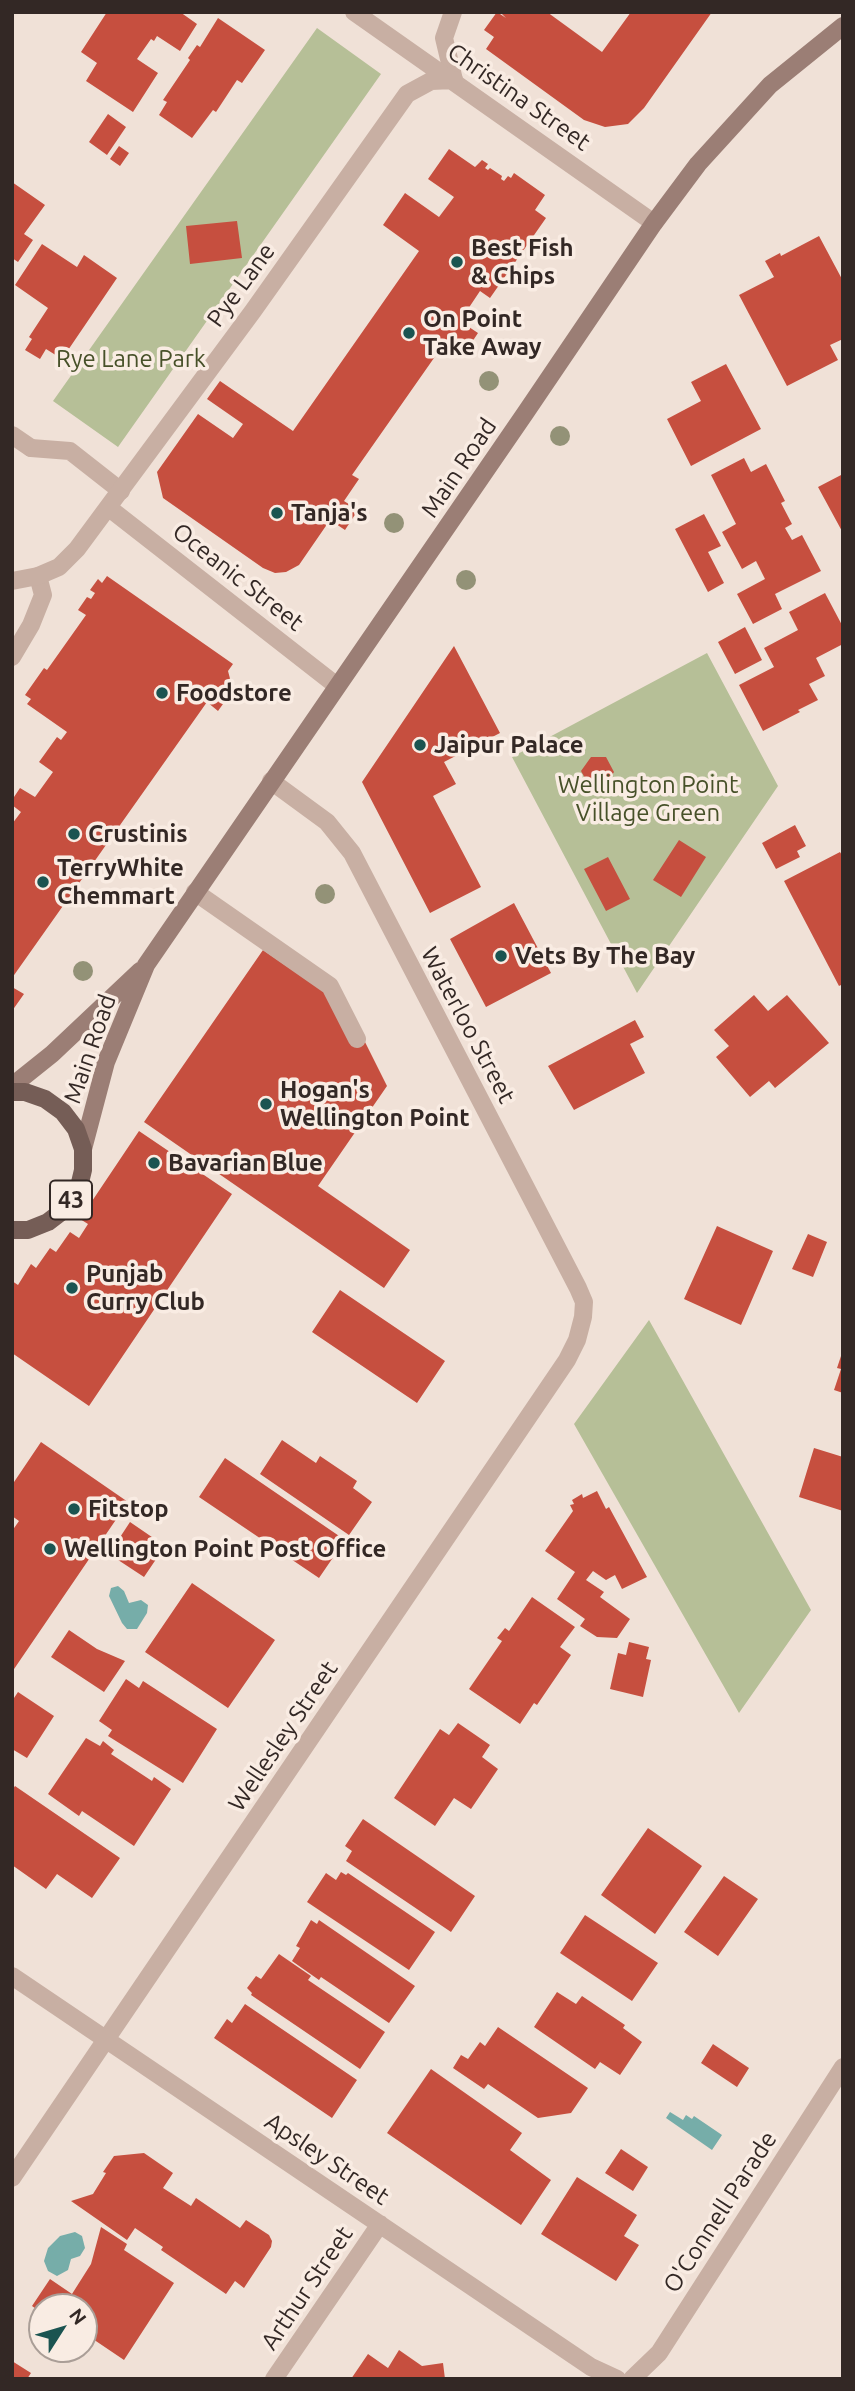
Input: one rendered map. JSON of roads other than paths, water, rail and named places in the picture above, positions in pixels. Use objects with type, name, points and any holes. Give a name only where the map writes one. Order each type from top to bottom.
[{"type":"main road","name":"Main Road","points":[[83,1149],[107,1062],[146,965],[195,892],[527,412],[654,223],[698,164],[770,85],[843,26]]},
{"type":"main road","name":"Main Road","points":[[12,1086],[52,1054],[146,965]]},
{"type":"main road","name":"43","points":[[12,1092],[25,1092],[46,1099],[63,1112],[76,1129],[83,1149],[83,1170],[78,1191],[65,1209],[48,1222],[20,1230]]},
{"type":"main road","points":[[12,1241],[20,1230]]},
{"type":"street","name":"Christina Street","points":[[354,12],[654,223]]},
{"type":"street","points":[[453,12],[444,38],[454,80]]},
{"type":"street","name":"Pye Lane","points":[[12,581],[38,576],[59,566],[78,549],[253,311],[407,94],[431,81],[454,80]]},
{"type":"street","points":[[12,435],[31,448],[70,451],[121,491]]},
{"type":"street","name":"Oceanic Street","points":[[108,508],[337,686]]},
{"type":"street","points":[[12,657],[31,625],[43,595],[38,576]]},
{"type":"street","name":"Waterloo Street","points":[[271,781],[327,822],[352,853],[578,1288],[584,1302],[583,1317]]},
{"type":"street","points":[[195,892],[330,985],[358,1039]]},
{"type":"street","name":"Wellesley Street","points":[[12,2178],[568,1360],[583,1317]]},
{"type":"street","name":"Apsley Street","points":[[12,1976],[591,2367],[617,2379]]},
{"type":"street","name":"O'Connell Parade","points":[[632,2379],[659,2353],[843,2067]]},
{"type":"street","name":"Arthur Street","points":[[274,2379],[380,2224]]},
{"type":"water","points":[[118,1586],[124,1591],[129,1603],[141,1600],[148,1605],[147,1613],[137,1629],[127,1629],[109,1596],[111,1588]]},
{"type":"water","points":[[670,2112],[683,2120],[686,2115],[692,2119],[694,2116],[722,2135],[712,2150],[666,2118]]},
{"type":"water","points":[[75,2232],[82,2236],[85,2248],[80,2256],[71,2259],[68,2270],[57,2276],[48,2271],[44,2261],[48,2248],[60,2236]]},
{"type":"place","name":"Best Fish & Chips","points":[[457,262]]},
{"type":"place","name":"On Point Take Away","points":[[409,333]]},
{"type":"place","name":"Tanja's","points":[[277,513]]},
{"type":"place","name":"Foodstore","points":[[162,693]]},
{"type":"place","name":"Jaipur Palace","points":[[420,745]]},
{"type":"place","name":"Crustinis","points":[[74,834]]},
{"type":"place","name":"TerryWhite Chemmart","points":[[43,882]]},
{"type":"place","name":"Vets By The Bay","points":[[501,956]]},
{"type":"place","name":"Hogan's Wellington Point","points":[[266,1104]]},
{"type":"place","name":"Bavarian Blue","points":[[154,1163]]},
{"type":"place","name":"Punjab Curry Club","points":[[72,1288]]},
{"type":"place","name":"Fitstop","points":[[74,1509]]},
{"type":"place","name":"Wellington Point Post Office","points":[[50,1549]]},
{"type":"park label","name":"Rye Lane Park","points":[[131,359]]},
{"type":"park label","name":"Wellington Point Village Green","points":[[648,799]]}]
